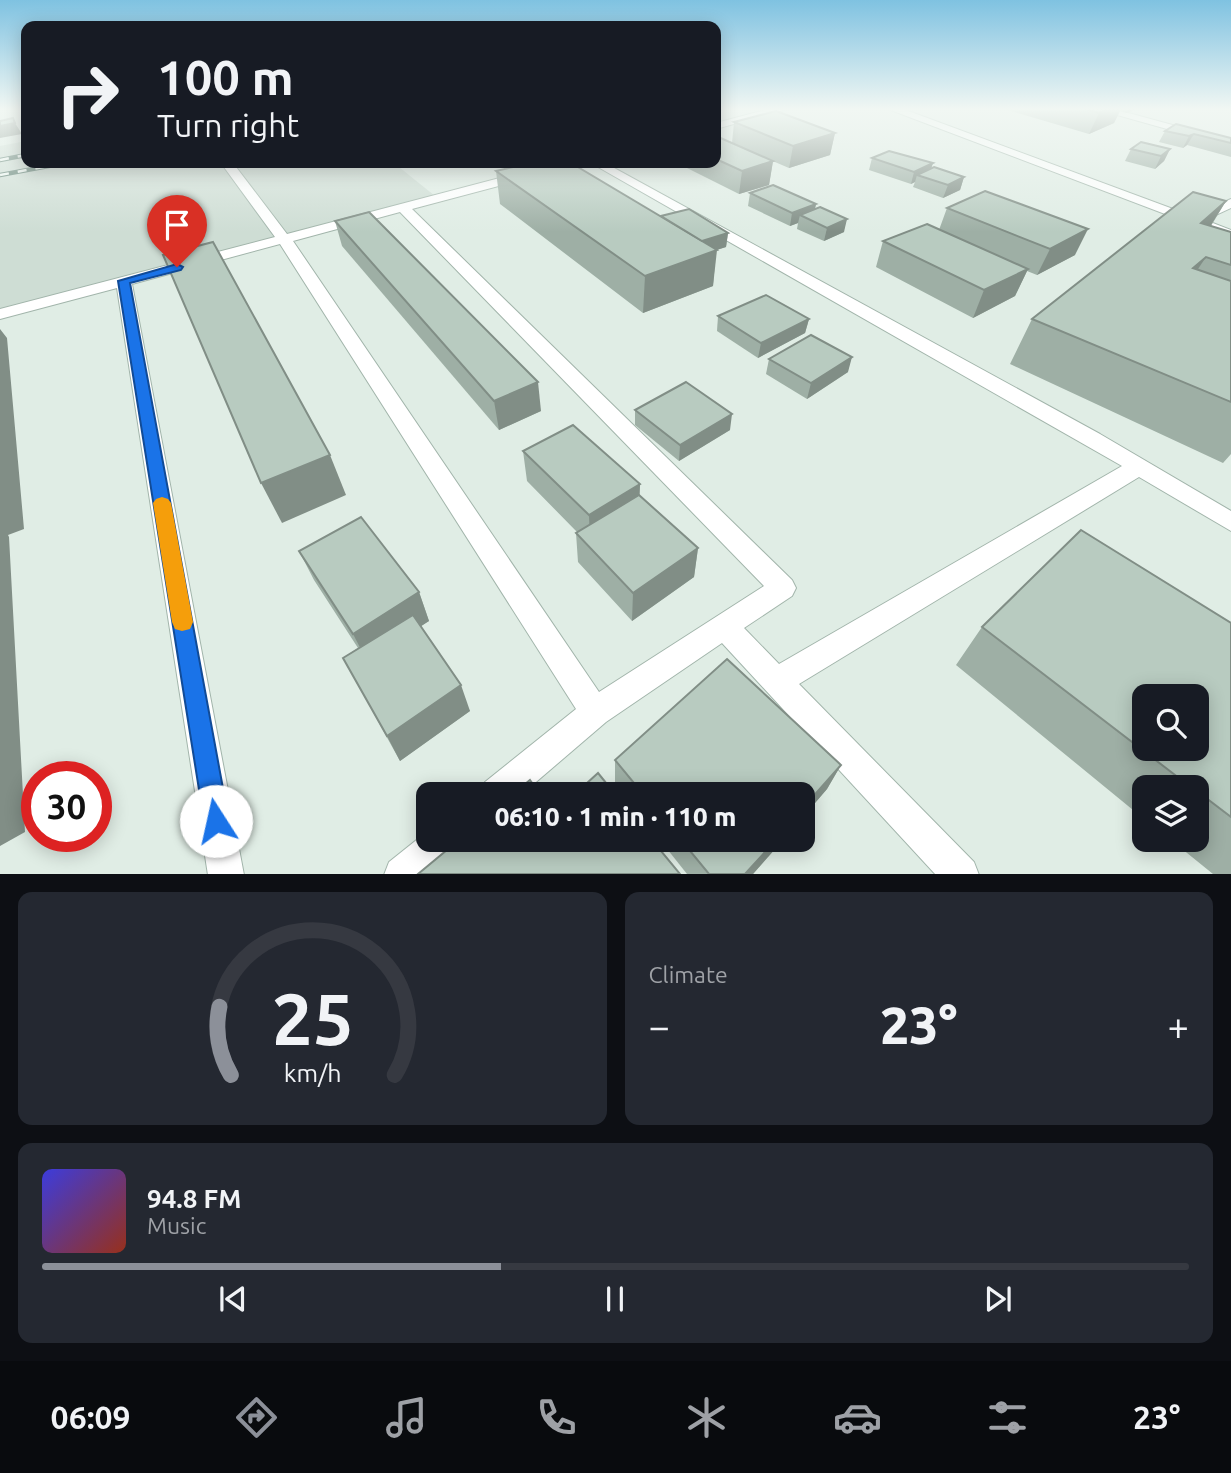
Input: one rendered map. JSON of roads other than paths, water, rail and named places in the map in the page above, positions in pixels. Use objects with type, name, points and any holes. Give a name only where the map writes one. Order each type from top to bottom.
[{"type":"street","points":[[1002,150],[1231,235]]},
{"type":"street","points":[[231,168],[284,239],[595,712]]},
{"type":"street","points":[[0,314],[551,168]]},
{"type":"street","points":[[606,168],[1231,522]]},
{"type":"street","points":[[1191,221],[1231,203]]},
{"type":"street","points":[[403,207],[783,588],[595,712],[511,782]]},
{"type":"street","points":[[124,281],[226,874]]},
{"type":"street","points":[[777,681],[1138,467]]},
{"type":"street","points":[[725,627],[961,874]]},
{"type":"street","points":[[401,874],[428,852]]},
{"type":"railway","points":[[0,160],[21,156]]},
{"type":"railway","points":[[0,175],[38,168]]}]
